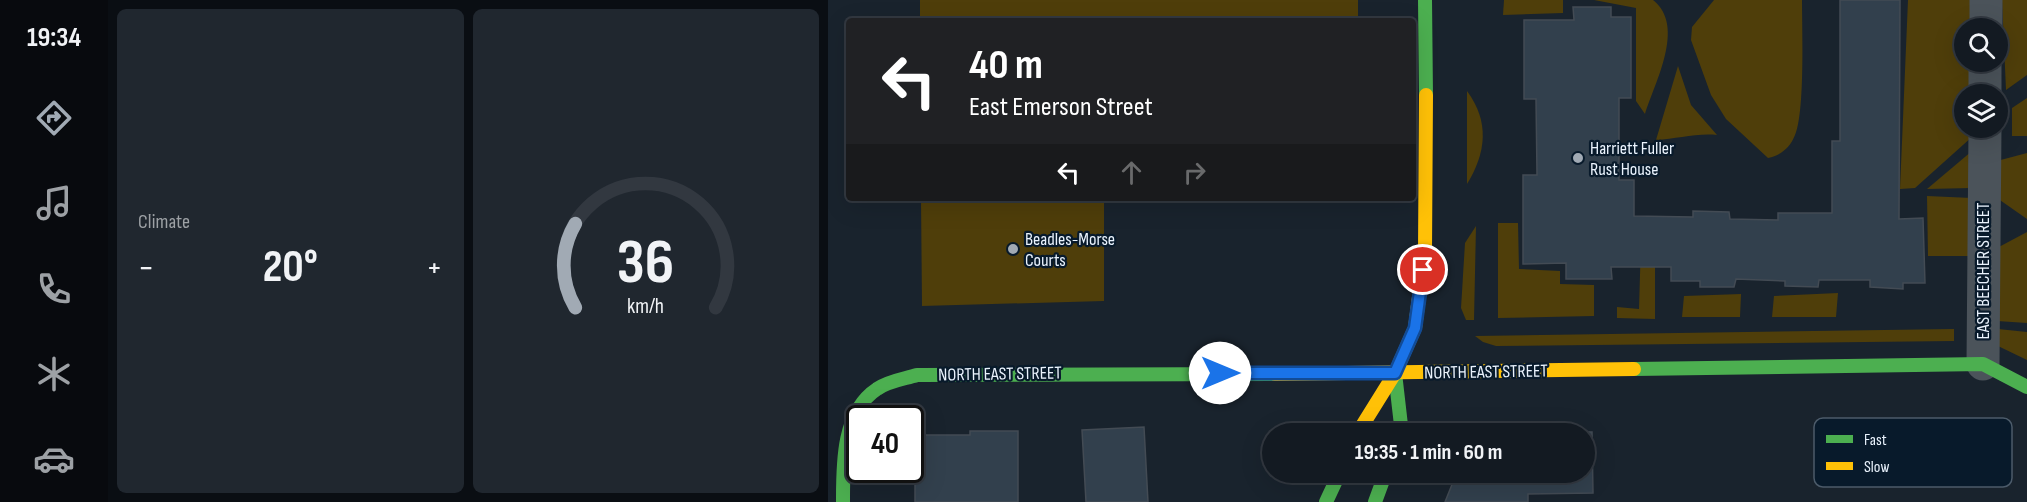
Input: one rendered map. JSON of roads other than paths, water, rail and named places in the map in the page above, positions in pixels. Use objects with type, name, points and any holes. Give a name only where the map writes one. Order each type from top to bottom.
[{"type":"street","points":[[1364,423],[1395,373],[1415,328],[1425,251],[1427,158],[1425,0]]},
{"type":"street","points":[[1986,0],[1986,18]]},
{"type":"street","name":"EAST BEECHER STREET","points":[[1985,138],[1983,364],[2027,387]]},
{"type":"street","name":"NORTH EAST STREET","points":[[835,467],[856,408],[877,388],[917,375],[1395,373],[1983,364]]},
{"type":"street","points":[[1395,373],[1401,423]]},
{"type":"street","points":[[835,467],[843,502]]},
{"type":"street","points":[[1326,502],[1335,483]]},
{"type":"street","points":[[1374,502],[1382,483]]},
{"type":"place","name":"Harriett Fuller Rust House","points":[[1578,158]]},
{"type":"place","name":"Beadles-Morse Courts","points":[[1013,249]]}]
